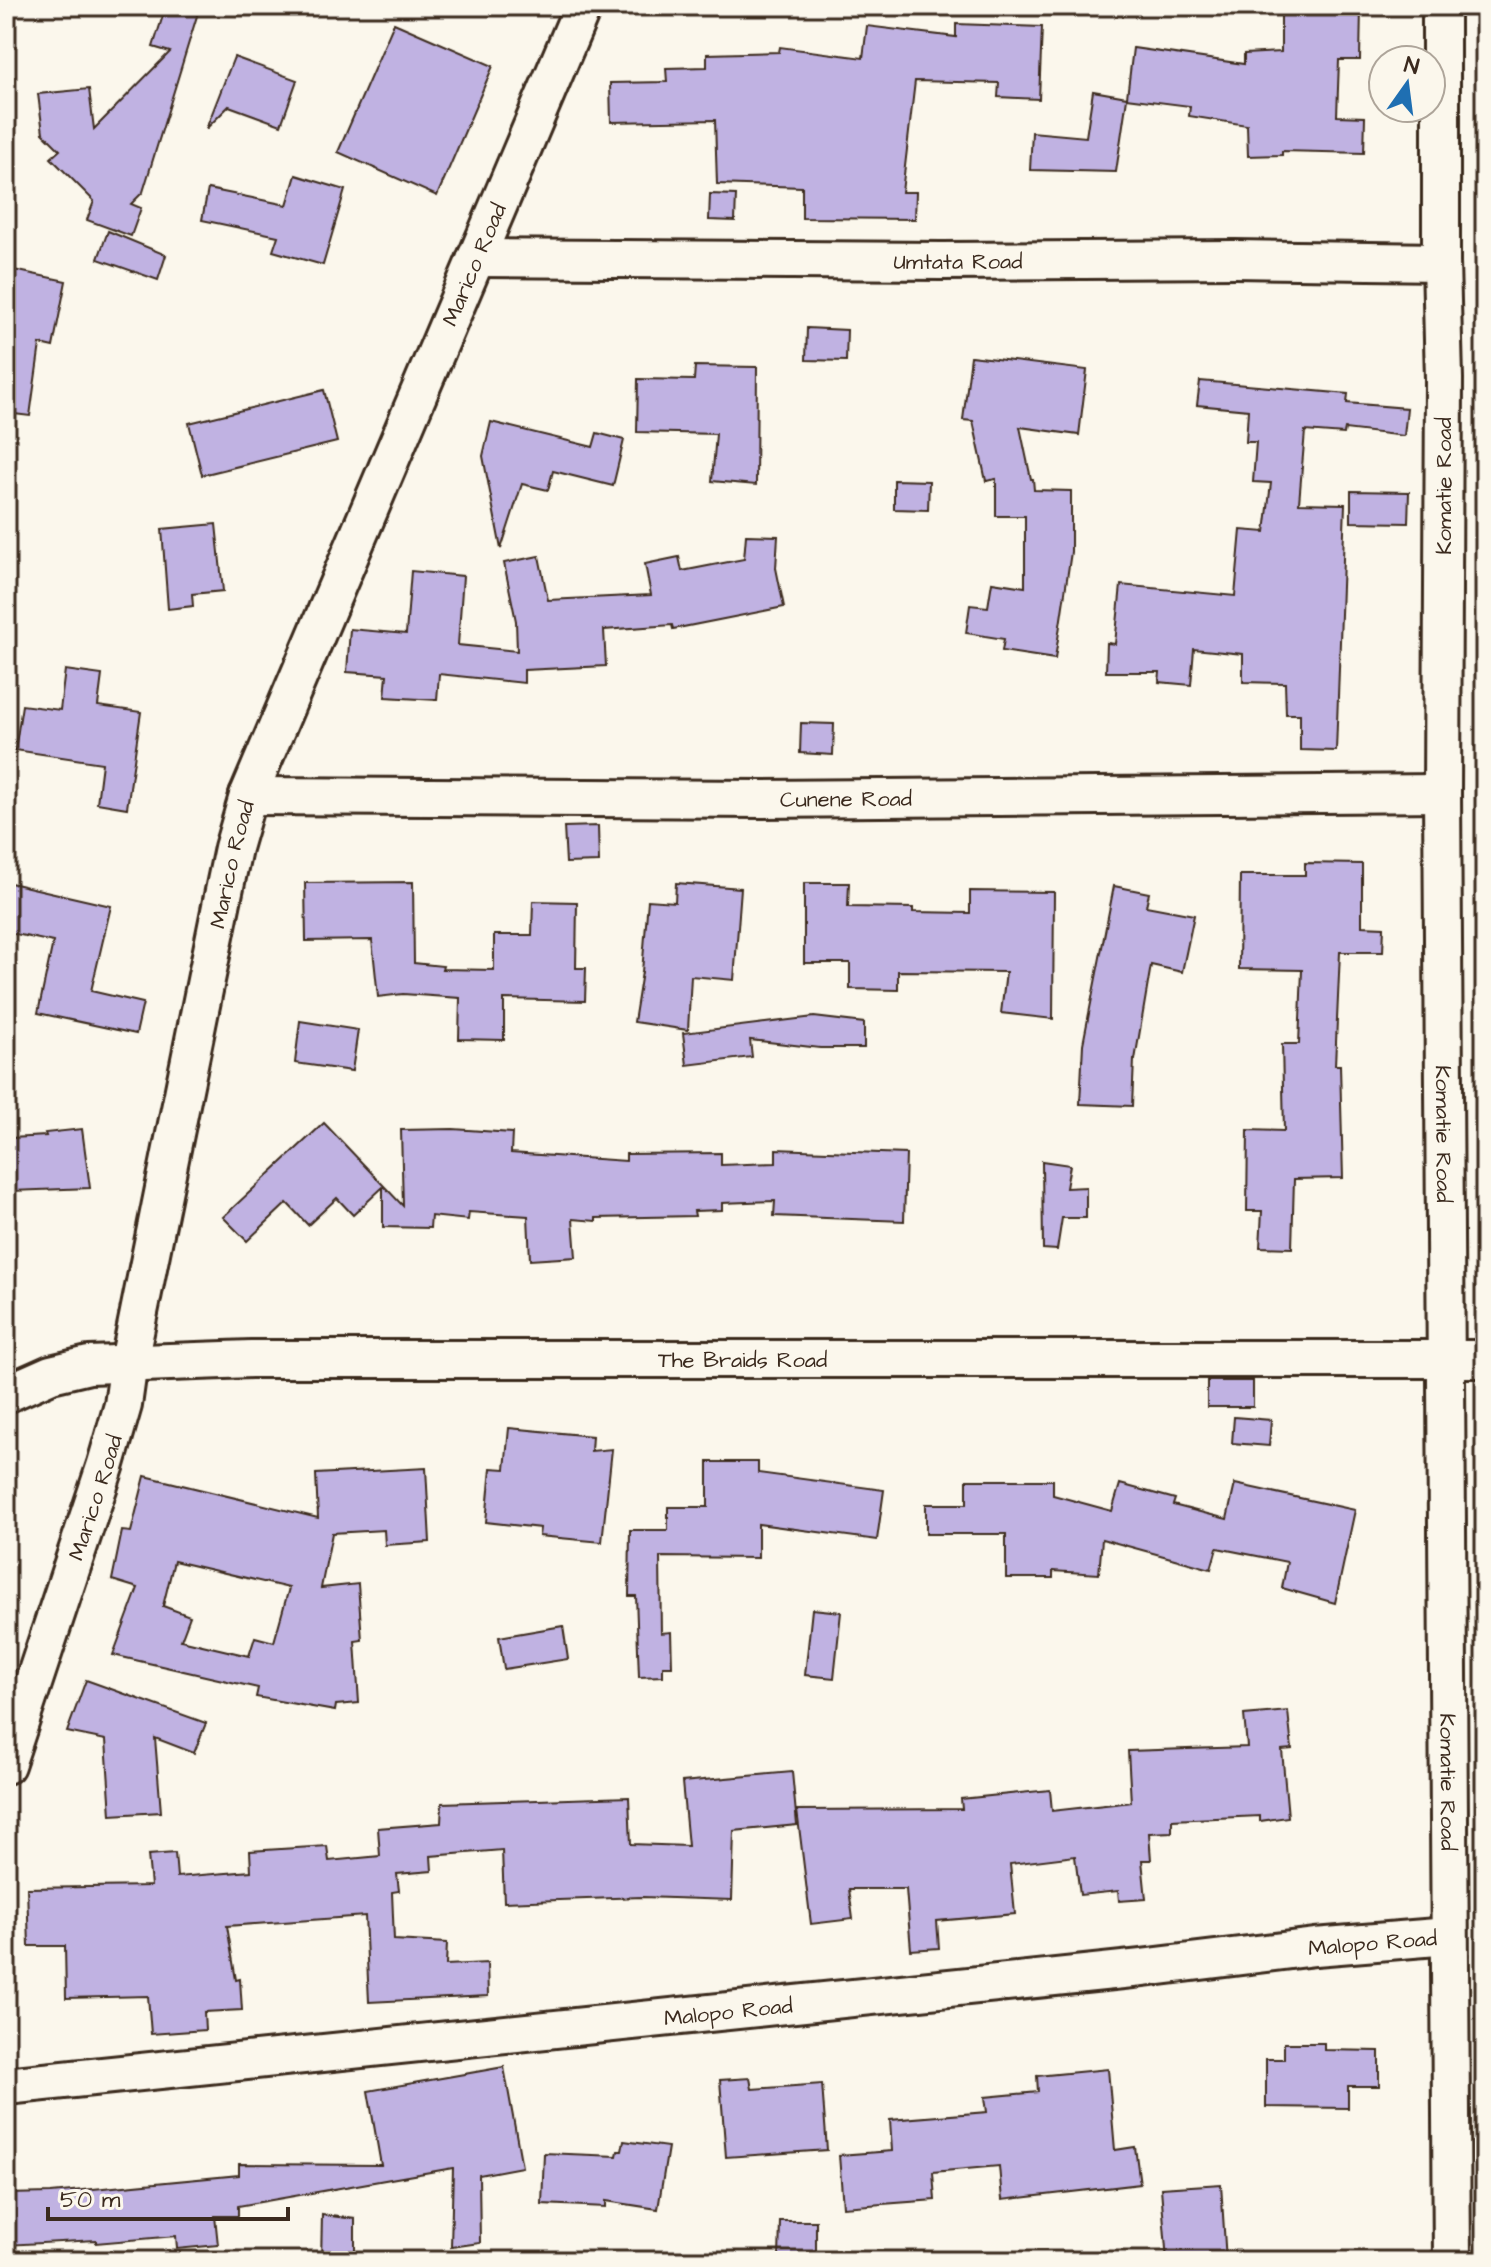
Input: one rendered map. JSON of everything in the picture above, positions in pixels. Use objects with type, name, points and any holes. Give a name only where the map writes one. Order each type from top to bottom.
[{"type":"street","name":"Marico Road","points":[[6,1765],[123,1405],[129,1362],[233,848],[248,796],[583,6]]},
{"type":"street","name":"Komatie Road","points":[[1441,6],[1446,1618],[1451,1855],[1452,2261]]},
{"type":"street","name":"Umtata Road","points":[[476,258],[1441,262]]},
{"type":"street","name":"Cunene Road","points":[[248,796],[794,799],[1442,793]]},
{"type":"street","name":"The Braids Road","points":[[6,1394],[67,1368],[129,1362],[494,1358],[1485,1359]]},
{"type":"street","name":"Malopo Road","points":[[6,2086],[1142,1968],[1315,1947],[1449,1936]]},
{"type":"building","points":[[166,6],[200,6],[143,192],[131,204],[141,208],[131,236],[87,220],[94,201],[51,158],[60,150],[43,133],[38,94],[89,89],[94,129],[170,52],[153,47]]},
{"type":"building","points":[[1281,6],[1361,6],[1360,60],[1339,60],[1337,116],[1365,117],[1364,153],[1282,151],[1282,155],[1248,156],[1247,125],[1189,116],[1190,106],[1127,98],[1116,172],[1030,170],[1032,132],[1086,137],[1093,91],[1127,97],[1133,48],[1244,64],[1244,54],[1281,52]]},
{"type":"building","points":[[394,23],[493,66],[437,196],[338,152]]},
{"type":"building","points":[[956,24],[1042,27],[1039,99],[998,97],[999,83],[915,81],[902,192],[916,192],[915,219],[802,218],[802,187],[717,184],[715,120],[611,122],[610,83],[667,82],[666,68],[707,67],[707,54],[779,52],[780,47],[863,58],[867,26],[956,37]]},
{"type":"building","points":[[234,57],[297,80],[281,125],[229,106],[206,129]]},
{"type":"building","points":[[296,175],[345,190],[323,265],[273,251],[278,236],[202,220],[208,189],[287,205]]},
{"type":"building","points":[[710,194],[736,195],[735,221],[709,220]]},
{"type":"building","points":[[108,231],[166,255],[158,280],[98,259]]},
{"type":"building","points":[[9,269],[66,281],[53,347],[40,344],[30,416],[6,413],[6,285]]},
{"type":"building","points":[[807,328],[847,330],[846,361],[806,360]]},
{"type":"building","points":[[971,356],[1087,370],[1079,435],[1020,427],[1034,490],[1071,491],[1071,552],[1055,659],[1002,651],[1004,639],[966,633],[970,605],[988,607],[992,582],[1025,587],[1025,516],[996,516],[996,479],[986,481],[973,421],[963,420]]},
{"type":"building","points":[[695,366],[757,367],[756,485],[712,481],[716,434],[637,432],[638,379],[694,380]]},
{"type":"building","points":[[1200,381],[1348,394],[1347,403],[1407,408],[1404,436],[1345,429],[1344,434],[1305,431],[1299,503],[1345,504],[1336,751],[1300,750],[1300,714],[1286,714],[1285,683],[1243,682],[1243,654],[1194,649],[1191,685],[1159,682],[1160,672],[1106,672],[1107,643],[1115,644],[1121,585],[1235,596],[1241,530],[1265,532],[1271,483],[1253,482],[1256,442],[1246,442],[1248,410],[1197,405]]},
{"type":"building","points":[[324,390],[337,442],[202,475],[189,423]]},
{"type":"building","points":[[491,422],[593,447],[597,433],[624,440],[613,486],[553,471],[548,490],[522,484],[501,549],[483,456]]},
{"type":"building","points":[[894,480],[929,481],[928,510],[894,509]]},
{"type":"building","points":[[1351,491],[1409,492],[1408,523],[1351,522]]},
{"type":"building","points":[[216,524],[223,591],[192,594],[193,606],[168,609],[162,529]]},
{"type":"building","points":[[746,535],[778,536],[776,568],[784,607],[673,629],[672,625],[604,630],[606,666],[524,670],[524,683],[439,674],[437,700],[385,697],[387,675],[347,672],[350,629],[406,634],[411,571],[463,576],[458,645],[517,651],[516,621],[504,563],[539,556],[548,600],[651,595],[645,564],[679,557],[682,571],[744,559]]},
{"type":"building","points":[[65,670],[102,675],[98,706],[141,712],[127,808],[97,803],[102,763],[15,750],[22,705],[60,710]]},
{"type":"building","points":[[801,723],[834,724],[833,755],[800,753]]},
{"type":"building","points":[[598,826],[599,862],[566,863],[564,827]]},
{"type":"building","points":[[1305,863],[1362,864],[1362,926],[1384,927],[1383,952],[1340,952],[1335,1065],[1340,1065],[1343,1178],[1294,1179],[1292,1248],[1260,1247],[1262,1211],[1247,1211],[1248,1130],[1284,1131],[1282,1044],[1299,1044],[1302,970],[1239,969],[1240,875],[1305,875]]},
{"type":"building","points":[[6,882],[111,906],[91,991],[143,1003],[136,1034],[38,1013],[53,942],[6,932]]},
{"type":"building","points":[[413,882],[414,963],[443,966],[442,969],[494,970],[494,935],[532,935],[533,901],[577,902],[576,968],[586,968],[585,1001],[504,999],[504,1040],[459,1039],[460,998],[403,994],[378,997],[372,940],[306,941],[305,883]]},
{"type":"building","points":[[676,883],[741,888],[734,980],[691,976],[688,1030],[634,1022],[648,900],[675,902]]},
{"type":"building","points":[[804,883],[849,883],[848,907],[913,908],[913,912],[970,913],[970,891],[1054,892],[1053,1019],[1001,1013],[1006,972],[898,971],[898,990],[850,989],[850,963],[804,963]]},
{"type":"building","points":[[1114,886],[1149,893],[1146,906],[1194,915],[1182,972],[1151,965],[1134,1060],[1132,1106],[1080,1104],[1083,1044]]},
{"type":"building","points":[[814,1017],[864,1023],[864,1048],[820,1048],[750,1040],[752,1057],[687,1065],[683,1033]]},
{"type":"building","points":[[300,1021],[358,1030],[352,1071],[295,1063]]},
{"type":"building","points":[[324,1123],[403,1206],[401,1130],[453,1129],[512,1133],[511,1153],[626,1161],[626,1154],[721,1153],[721,1165],[776,1163],[776,1149],[906,1154],[904,1221],[774,1216],[775,1201],[722,1203],[722,1210],[694,1211],[695,1216],[596,1218],[596,1221],[573,1219],[576,1257],[530,1260],[528,1216],[469,1212],[468,1220],[431,1216],[430,1228],[383,1227],[383,1187],[353,1215],[337,1198],[308,1225],[287,1203],[247,1241],[223,1217]]},
{"type":"building","points":[[82,1129],[90,1188],[12,1191],[11,1138],[46,1136],[45,1133]]},
{"type":"building","points":[[1042,1161],[1070,1165],[1066,1188],[1086,1187],[1086,1218],[1062,1218],[1057,1250],[1043,1249]]},
{"type":"building","points":[[1207,1381],[1253,1381],[1253,1407],[1207,1407]]},
{"type":"building","points":[[1234,1417],[1271,1420],[1269,1446],[1232,1443]]},
{"type":"building","points":[[509,1428],[592,1436],[591,1451],[612,1449],[602,1542],[539,1536],[540,1528],[486,1522],[491,1468],[505,1469]]},
{"type":"building","points":[[708,1462],[758,1462],[758,1473],[884,1490],[877,1540],[758,1524],[758,1558],[660,1557],[661,1633],[671,1632],[672,1666],[663,1666],[663,1676],[639,1677],[636,1596],[629,1596],[630,1530],[668,1530],[668,1507],[708,1507]]},
{"type":"building","points":[[426,1468],[430,1542],[385,1545],[384,1530],[332,1533],[321,1588],[358,1584],[362,1640],[355,1641],[359,1703],[336,1705],[335,1711],[256,1697],[258,1688],[113,1655],[138,1588],[112,1580],[122,1531],[131,1532],[145,1476],[318,1518],[316,1474]],"holes":[[[174,1561],[289,1588],[274,1642],[255,1637],[249,1656],[181,1640],[190,1616],[163,1606]]]},
{"type":"building","points":[[967,1480],[1053,1480],[1053,1495],[1112,1511],[1120,1484],[1175,1499],[1173,1505],[1227,1519],[1235,1484],[1355,1510],[1335,1603],[1282,1588],[1287,1562],[1217,1548],[1211,1569],[1102,1539],[1099,1574],[1053,1571],[1053,1578],[1006,1578],[1006,1534],[926,1534],[926,1504],[967,1504]]},
{"type":"building","points":[[812,1609],[841,1612],[834,1678],[805,1675]]},
{"type":"building","points":[[563,1626],[568,1659],[504,1669],[499,1637]]},
{"type":"building","points":[[86,1680],[206,1723],[194,1753],[155,1738],[161,1812],[111,1815],[106,1740],[67,1732]]},
{"type":"building","points":[[1288,1711],[1292,1749],[1282,1750],[1288,1817],[1260,1821],[1260,1816],[1172,1820],[1172,1832],[1149,1833],[1151,1860],[1142,1860],[1146,1899],[1119,1901],[1118,1891],[1080,1895],[1075,1856],[1010,1864],[1015,1914],[937,1921],[939,1948],[911,1950],[906,1889],[849,1889],[853,1919],[811,1924],[797,1810],[962,1809],[961,1799],[1050,1790],[1052,1811],[1131,1802],[1128,1751],[1247,1747],[1244,1715]]},
{"type":"building","points":[[792,1772],[797,1825],[734,1831],[732,1900],[642,1897],[504,1902],[502,1850],[431,1856],[432,1871],[397,1874],[399,1891],[392,1892],[394,1940],[447,1943],[446,1965],[487,1963],[488,1996],[369,2002],[365,1916],[227,1926],[236,1980],[240,1979],[242,2010],[204,2012],[205,2030],[151,2034],[148,1996],[66,1998],[65,1946],[29,1946],[27,1888],[151,1886],[148,1855],[175,1853],[177,1877],[251,1871],[250,1851],[327,1846],[329,1861],[380,1856],[378,1828],[441,1823],[442,1803],[629,1797],[631,1844],[688,1846],[682,1782]]},
{"type":"building","points":[[1284,2043],[1324,2043],[1324,2050],[1379,2051],[1379,2086],[1348,2086],[1348,2108],[1266,2107],[1266,2059],[1284,2059]]},
{"type":"building","points":[[504,2067],[522,2167],[479,2175],[480,2243],[451,2247],[453,2168],[238,2206],[238,2216],[215,2216],[218,2245],[177,2249],[176,2236],[96,2243],[96,2240],[6,2245],[6,2194],[51,2193],[239,2175],[239,2164],[381,2165],[368,2091]]},
{"type":"building","points":[[1108,2069],[1115,2150],[1135,2147],[1140,2184],[1002,2200],[999,2166],[933,2172],[935,2200],[843,2207],[839,2155],[892,2151],[890,2120],[987,2112],[985,2097],[1038,2092],[1037,2076]]},
{"type":"building","points":[[750,2078],[752,2089],[822,2084],[827,2150],[726,2157],[720,2080]]},
{"type":"building","points":[[624,2141],[668,2147],[658,2209],[606,2201],[606,2207],[542,2204],[544,2153],[617,2156],[618,2151],[622,2151]]},
{"type":"building","points":[[1221,2184],[1226,2261],[1167,2261],[1161,2188]]},
{"type":"building","points":[[322,2215],[355,2219],[355,2261],[321,2261]]},
{"type":"building","points":[[780,2221],[816,2221],[816,2260],[779,2259]]}]
